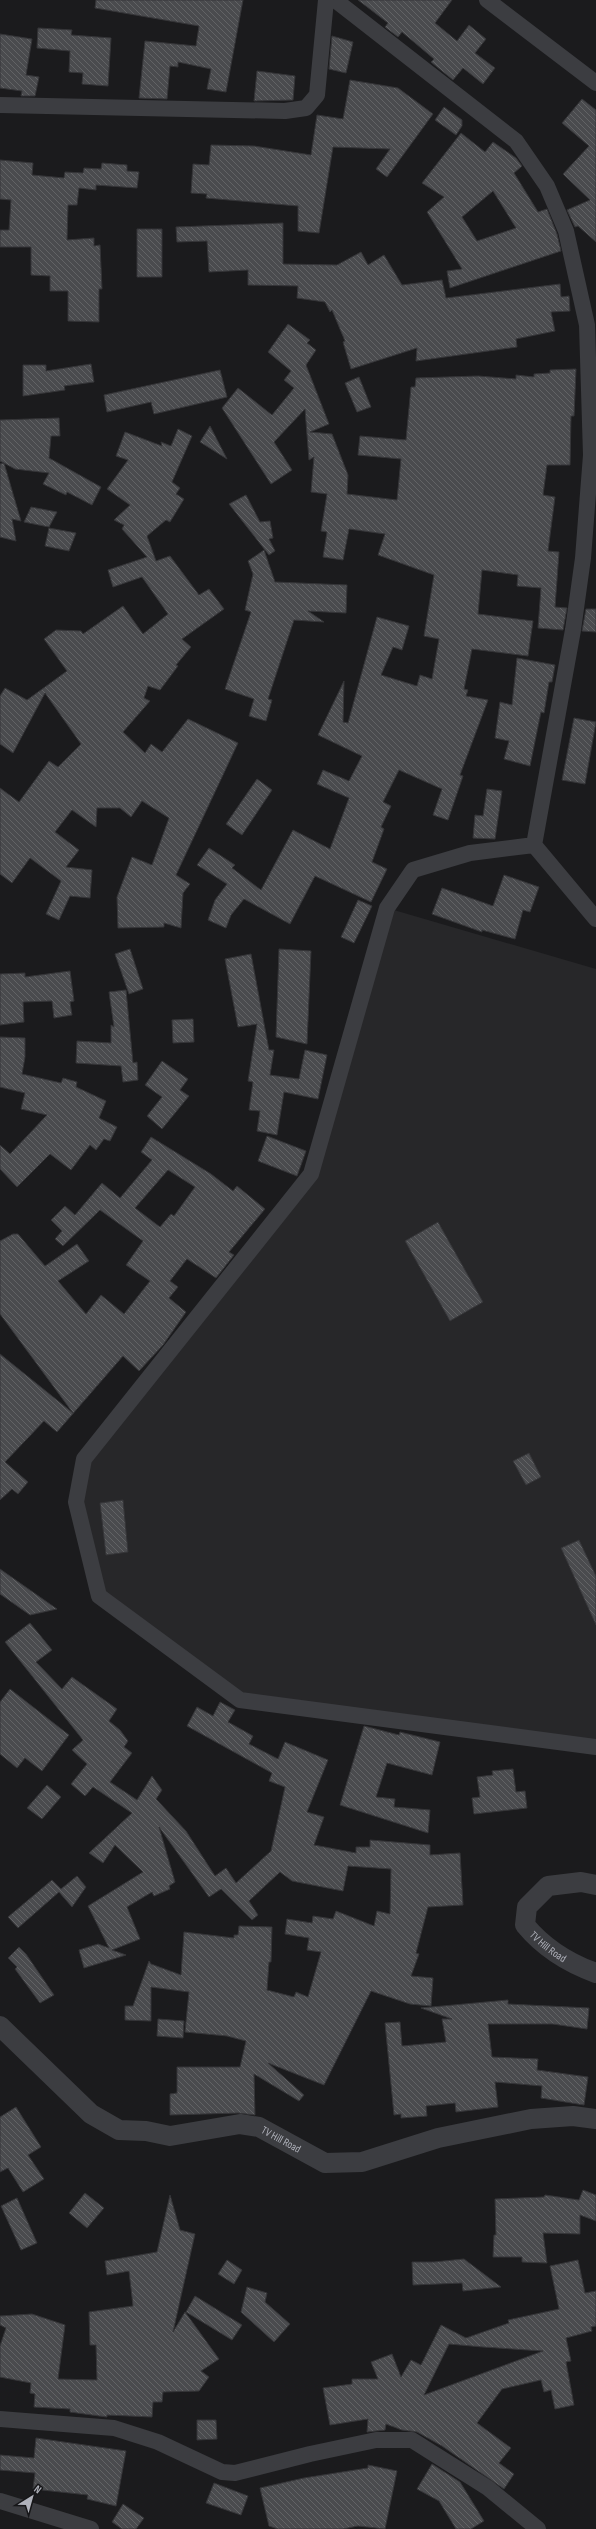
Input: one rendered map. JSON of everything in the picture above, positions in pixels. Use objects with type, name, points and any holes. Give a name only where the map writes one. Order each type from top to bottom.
[{"type":"street","points":[[0,105],[285,111],[306,108],[317,95],[326,0]]},
{"type":"street","points":[[335,0],[516,141],[548,186],[566,231],[587,325],[594,455],[583,558],[573,630],[534,844],[596,919]]},
{"type":"street","points":[[487,0],[596,83]]},
{"type":"street","points":[[534,844],[470,853],[413,870],[387,908],[311,1174],[84,1459],[76,1502],[99,1596],[240,1700],[596,1747]]},
{"type":"street","name":"TV Hill Road","points":[[596,1885],[581,1882],[548,1886],[527,1907],[525,1925],[539,1942],[575,1966],[596,1973]]},
{"type":"street","name":"TV Hill Road","points":[[0,2026],[91,2114],[119,2130],[146,2130],[170,2136],[240,2124],[259,2127],[325,2163],[362,2162],[438,2138],[531,2119],[573,2116],[596,2119]]},
{"type":"street","points":[[0,2419],[114,2428],[158,2442],[222,2472],[235,2473],[310,2454],[376,2440],[412,2440],[488,2488],[538,2529]]},
{"type":"street","points":[[0,2501],[91,2529]]},
{"type":"shaded area","points":[[387,908],[596,969],[596,1747],[240,1700],[99,1596],[76,1502],[84,1459],[311,1174]]},
{"type":"building","points":[[96,0],[243,0],[226,92],[207,89],[211,69],[178,62],[178,67],[170,66],[167,99],[139,98],[145,41],[196,46],[199,26],[95,8]]},
{"type":"building","points":[[358,0],[452,0],[435,23],[457,41],[469,25],[486,39],[475,53],[495,68],[483,84],[463,68],[453,80],[431,62],[434,59],[402,32],[398,37],[385,27],[388,23]]},
{"type":"building","points":[[38,28],[72,30],[71,35],[111,38],[108,86],[82,84],[83,73],[69,72],[70,51],[37,48]]},
{"type":"building","points":[[0,34],[32,39],[26,75],[39,77],[35,96],[21,96],[22,91],[0,88]]},
{"type":"building","points":[[332,36],[353,42],[346,73],[329,69]]},
{"type":"building","points":[[257,71],[295,76],[293,100],[254,101]]},
{"type":"building","points":[[350,80],[398,88],[433,114],[387,177],[376,169],[390,149],[333,147],[319,233],[298,231],[298,206],[206,198],[207,194],[191,193],[193,164],[209,165],[211,145],[254,146],[311,155],[317,115],[343,119]]},
{"type":"building","points":[[582,99],[596,110],[596,242],[578,226],[575,227],[567,210],[590,200],[563,174],[589,146],[562,123]]},
{"type":"building","points":[[444,107],[462,120],[462,126],[456,135],[435,120]]},
{"type":"building","points":[[461,133],[485,152],[493,142],[516,158],[522,166],[514,173],[538,212],[547,209],[557,234],[561,251],[450,288],[447,271],[462,269],[427,212],[444,197],[422,183]],"holes":[[[493,191],[516,228],[477,241],[462,217]]]},
{"type":"building","points":[[0,160],[33,163],[32,175],[64,178],[65,172],[83,173],[84,168],[101,169],[102,163],[127,165],[127,171],[139,172],[137,188],[96,185],[96,190],[79,188],[77,205],[68,205],[67,240],[94,238],[94,246],[100,245],[102,289],[99,289],[99,322],[68,321],[68,291],[50,291],[50,276],[31,275],[31,247],[0,247],[0,230],[9,230],[11,200],[0,199]]},
{"type":"building","points":[[283,223],[283,264],[337,265],[361,252],[368,265],[384,255],[402,285],[442,280],[446,298],[560,284],[561,297],[569,296],[570,311],[551,312],[555,331],[516,339],[517,347],[416,361],[417,348],[351,369],[343,342],[345,341],[332,310],[330,312],[325,302],[297,298],[298,286],[248,285],[248,270],[209,272],[207,241],[177,242],[176,227]]},
{"type":"building","points":[[137,229],[162,229],[162,277],[137,277]]},
{"type":"building","points":[[288,324],[310,340],[307,343],[316,350],[306,365],[329,424],[310,432],[332,434],[348,475],[347,494],[397,500],[401,459],[358,455],[360,436],[406,440],[411,387],[415,387],[416,378],[478,376],[516,379],[516,375],[534,377],[534,374],[550,373],[550,370],[576,369],[574,416],[571,416],[570,465],[547,465],[543,495],[555,497],[548,551],[559,552],[555,607],[567,608],[563,630],[538,628],[541,588],[517,586],[518,575],[482,570],[478,614],[533,621],[528,656],[472,649],[464,689],[468,690],[466,696],[488,700],[460,775],[463,776],[448,820],[433,815],[442,789],[399,770],[383,802],[391,806],[381,827],[384,829],[372,862],[387,869],[371,902],[315,876],[290,924],[244,899],[231,915],[226,928],[208,920],[215,900],[227,884],[197,865],[209,848],[235,865],[232,868],[261,890],[293,830],[330,849],[349,798],[317,784],[323,770],[349,781],[362,756],[318,735],[344,681],[343,722],[348,723],[377,617],[409,626],[402,650],[393,647],[381,675],[417,686],[420,675],[432,679],[439,639],[424,636],[434,575],[378,555],[385,534],[349,529],[343,560],[323,557],[327,532],[321,531],[327,494],[311,492],[314,457],[309,460],[305,409],[274,442],[292,470],[271,484],[222,408],[238,388],[272,415],[294,388],[284,380],[291,371],[268,352]]},
{"type":"building","points":[[91,364],[94,382],[64,386],[65,390],[23,396],[23,365],[46,365],[46,371]]},
{"type":"building","points":[[220,370],[227,397],[154,414],[151,402],[107,412],[104,395]]},
{"type":"building","points":[[359,377],[371,407],[357,412],[345,383]]},
{"type":"building","points":[[59,418],[60,436],[51,436],[49,458],[101,487],[92,505],[67,492],[66,495],[43,484],[49,473],[15,469],[0,461],[0,420]]},
{"type":"building","points":[[210,426],[227,459],[200,442]]},
{"type":"building","points":[[178,429],[192,436],[172,482],[180,488],[176,494],[184,499],[170,522],[166,520],[147,536],[156,561],[170,556],[199,595],[209,589],[224,609],[182,639],[191,647],[176,665],[178,666],[160,690],[148,686],[144,698],[150,701],[123,732],[145,753],[151,744],[162,752],[188,719],[238,743],[176,875],[190,884],[183,893],[181,928],[164,923],[164,927],[118,928],[117,897],[132,857],[152,865],[169,818],[142,801],[131,817],[120,808],[97,808],[96,827],[72,810],[55,832],[79,850],[66,867],[92,870],[90,898],[70,896],[59,920],[46,914],[61,881],[30,858],[12,883],[0,874],[0,788],[19,802],[49,761],[58,767],[81,744],[45,693],[13,753],[0,744],[0,696],[5,688],[27,700],[67,671],[44,639],[56,630],[81,631],[83,634],[123,606],[143,634],[168,614],[142,577],[113,587],[108,570],[147,557],[122,529],[124,525],[114,520],[130,505],[107,489],[128,460],[116,456],[125,432],[162,446],[161,442],[171,446]]},
{"type":"building","points":[[4,463],[21,521],[12,519],[16,541],[0,537],[0,464]]},
{"type":"building","points":[[246,495],[260,522],[270,521],[273,538],[269,539],[275,551],[269,555],[229,504]]},
{"type":"building","points":[[31,507],[57,512],[49,527],[24,522]]},
{"type":"building","points":[[49,528],[76,533],[69,551],[45,546]]},
{"type":"building","points":[[264,550],[275,582],[347,585],[346,613],[308,611],[324,622],[294,620],[268,699],[272,700],[266,721],[249,716],[254,699],[225,689],[251,612],[245,610],[253,574],[248,561]]},
{"type":"building","points":[[586,609],[596,609],[596,632],[582,631]]},
{"type":"building","points":[[517,658],[555,665],[552,682],[549,682],[544,713],[541,712],[530,766],[504,759],[509,741],[495,738],[500,702],[512,705]]},
{"type":"building","points":[[574,718],[596,722],[585,784],[562,780]]},
{"type":"building","points":[[257,779],[272,790],[242,835],[226,824]]},
{"type":"building","points":[[487,789],[502,791],[495,839],[473,838],[475,815],[483,816]]},
{"type":"building","points":[[504,875],[539,887],[530,912],[523,910],[515,939],[482,930],[482,932],[432,914],[442,888],[493,906]]},
{"type":"building","points":[[358,900],[372,906],[354,943],[341,937]]},
{"type":"building","points":[[130,949],[143,989],[129,994],[115,954]]},
{"type":"building","points":[[279,949],[311,951],[307,1044],[276,1037]]},
{"type":"building","points":[[251,954],[269,1050],[274,1050],[270,1075],[299,1079],[305,1050],[327,1055],[318,1099],[284,1092],[277,1135],[257,1131],[260,1111],[249,1110],[253,1082],[248,1081],[257,1024],[238,1027],[225,959]]},
{"type":"building","points":[[70,971],[74,1001],[70,1002],[72,1015],[54,1018],[52,1001],[23,1002],[24,1022],[0,1025],[0,974],[25,973],[25,977]]},
{"type":"building","points":[[126,990],[133,1063],[137,1062],[138,1080],[123,1082],[121,1066],[76,1063],[77,1041],[111,1043],[111,1025],[114,1027],[109,992]]},
{"type":"building","points":[[193,1019],[194,1042],[173,1043],[172,1020]]},
{"type":"building","points":[[0,1037],[25,1038],[25,1057],[22,1074],[61,1083],[63,1078],[77,1082],[76,1087],[106,1101],[99,1118],[117,1127],[110,1141],[104,1139],[96,1150],[90,1145],[71,1170],[50,1154],[17,1187],[0,1169],[0,1145],[10,1154],[47,1115],[21,1109],[25,1093],[0,1087]]},
{"type":"building","points":[[162,1061],[188,1079],[180,1090],[189,1096],[162,1129],[147,1116],[162,1097],[145,1085]]},
{"type":"building","points":[[267,1136],[306,1151],[297,1176],[258,1161]]},
{"type":"building","points":[[151,1137],[211,1174],[233,1191],[237,1186],[265,1209],[229,1252],[234,1255],[216,1278],[187,1259],[170,1281],[178,1287],[169,1298],[186,1312],[163,1345],[139,1371],[123,1356],[57,1432],[44,1421],[5,1462],[28,1482],[18,1494],[12,1489],[0,1500],[0,1354],[73,1413],[0,1314],[0,1241],[13,1234],[18,1234],[45,1266],[77,1244],[89,1261],[58,1281],[86,1314],[101,1295],[124,1314],[150,1281],[126,1265],[143,1241],[100,1210],[63,1246],[55,1239],[62,1231],[51,1220],[65,1206],[75,1215],[102,1183],[120,1198],[152,1160],[141,1152]],"holes":[[[168,1170],[195,1187],[174,1216],[171,1214],[160,1227],[135,1208]]]},
{"type":"building","points":[[438,1222],[483,1302],[450,1321],[405,1241]]},
{"type":"building","points":[[529,1453],[541,1477],[526,1485],[513,1461]]},
{"type":"building","points":[[123,1500],[128,1552],[106,1555],[100,1503]]},
{"type":"building","points":[[579,1540],[596,1576],[596,1625],[561,1548]]},
{"type":"building","points":[[0,1569],[57,1609],[30,1615],[0,1594]]},
{"type":"building","points":[[30,1623],[52,1650],[36,1662],[62,1689],[72,1677],[117,1709],[109,1721],[120,1730],[128,1741],[124,1747],[132,1753],[110,1782],[137,1800],[152,1776],[162,1790],[156,1799],[186,1831],[215,1876],[226,1868],[236,1883],[271,1851],[285,1787],[269,1781],[272,1773],[187,1726],[197,1707],[213,1716],[220,1702],[235,1710],[228,1722],[253,1736],[249,1744],[278,1759],[285,1742],[328,1760],[307,1812],[324,1817],[314,1845],[356,1853],[356,1847],[370,1847],[370,1840],[430,1845],[430,1855],[460,1853],[463,1905],[428,1907],[416,1953],[419,1954],[411,1976],[433,1978],[431,2006],[410,2004],[371,1991],[324,2085],[268,2063],[304,2095],[299,2101],[254,2074],[255,2115],[238,2113],[170,2115],[170,2094],[177,2093],[177,2067],[240,2067],[246,2041],[227,2036],[185,2032],[189,1992],[151,1987],[151,2021],[125,2020],[125,2006],[133,2006],[149,1961],[151,1964],[181,1975],[184,1932],[234,1938],[234,1935],[238,1935],[239,1926],[272,1927],[271,1962],[269,1962],[267,1990],[294,1997],[296,1992],[308,1997],[321,1952],[307,1950],[309,1938],[285,1934],[287,1919],[312,1923],[313,1916],[333,1919],[336,1911],[374,1926],[377,1911],[390,1914],[391,1869],[348,1866],[343,1891],[292,1881],[280,1872],[249,1901],[258,1915],[252,1920],[221,1889],[209,1897],[159,1827],[175,1882],[169,1886],[170,1889],[154,1896],[152,1892],[127,1907],[140,1939],[112,1950],[126,1955],[84,1968],[79,1950],[98,1944],[109,1948],[88,1906],[143,1872],[115,1845],[103,1863],[89,1853],[132,1813],[93,1787],[85,1796],[71,1784],[87,1764],[72,1750],[83,1740],[5,1642]]},
{"type":"building","points":[[10,1689],[69,1735],[42,1771],[25,1758],[17,1768],[0,1754],[0,1702]]},
{"type":"building","points":[[364,1726],[399,1735],[400,1732],[440,1742],[432,1775],[387,1763],[376,1797],[395,1799],[394,1807],[430,1810],[428,1833],[340,1805]]},
{"type":"building","points":[[513,1769],[516,1792],[525,1791],[527,1808],[474,1814],[472,1798],[480,1797],[477,1777],[493,1775],[492,1771]]},
{"type":"building","points":[[47,1785],[61,1797],[42,1819],[27,1808]]},
{"type":"building","points":[[77,1876],[86,1887],[72,1907],[59,1892],[18,1928],[8,1917],[52,1880],[61,1889]]},
{"type":"building","points":[[19,1947],[26,1954],[54,1995],[40,2003],[15,1969],[17,1967],[8,1958]]},
{"type":"building","points":[[508,2000],[508,2004],[589,2008],[587,2029],[553,2024],[488,2024],[492,2057],[538,2059],[537,2070],[588,2077],[584,2105],[541,2098],[542,2086],[495,2082],[498,2107],[456,2112],[455,2103],[426,2106],[427,2116],[401,2118],[401,2114],[394,2115],[385,2023],[400,2022],[402,2046],[446,2042],[442,2019],[452,2019],[421,2008]]},
{"type":"building","points":[[158,2019],[184,2021],[183,2038],[157,2036]]},
{"type":"building","points":[[16,2107],[41,2147],[28,2155],[44,2179],[23,2192],[8,2168],[0,2172],[0,2117]]},
{"type":"building","points":[[583,2190],[596,2195],[596,2221],[580,2215],[580,2234],[543,2233],[547,2263],[522,2262],[522,2257],[493,2257],[494,2235],[496,2235],[495,2199],[544,2197],[545,2195],[579,2200]]},
{"type":"building","points":[[85,2193],[104,2208],[87,2228],[69,2213]]},
{"type":"building","points":[[170,2195],[180,2230],[195,2234],[173,2332],[185,2312],[219,2359],[201,2371],[209,2377],[199,2391],[163,2392],[162,2402],[153,2402],[152,2417],[107,2415],[107,2417],[70,2412],[70,2409],[34,2407],[35,2394],[30,2393],[31,2383],[0,2377],[0,2346],[6,2328],[0,2325],[0,2316],[32,2314],[65,2325],[58,2379],[97,2380],[96,2345],[90,2345],[89,2312],[133,2306],[129,2271],[107,2275],[105,2261],[157,2252]]},
{"type":"building","points":[[17,2198],[37,2243],[21,2250],[1,2206]]},
{"type":"building","points":[[464,2259],[501,2287],[463,2291],[462,2283],[413,2285],[412,2262],[434,2262]]},
{"type":"building","points":[[227,2260],[242,2270],[234,2284],[218,2274]]},
{"type":"building","points":[[578,2260],[585,2293],[596,2291],[596,2326],[591,2327],[592,2331],[566,2338],[571,2361],[566,2362],[574,2405],[555,2409],[551,2390],[544,2392],[541,2380],[502,2389],[477,2423],[511,2448],[499,2463],[514,2474],[504,2489],[442,2446],[417,2432],[402,2430],[386,2424],[385,2430],[367,2432],[368,2419],[330,2425],[323,2388],[352,2384],[352,2379],[378,2379],[371,2362],[392,2354],[401,2377],[411,2360],[421,2365],[441,2325],[466,2338],[509,2323],[508,2320],[559,2309],[550,2266]],"holes":[[[449,2344],[543,2351],[424,2395]]]},
{"type":"building","points":[[247,2287],[267,2293],[265,2302],[290,2324],[274,2342],[241,2312]]},
{"type":"building","points":[[195,2296],[242,2325],[232,2340],[186,2312]]},
{"type":"building","points":[[197,2420],[216,2420],[217,2439],[197,2440]]},
{"type":"building","points":[[36,2438],[126,2451],[116,2506],[87,2499],[88,2495],[33,2489],[35,2473],[0,2470],[0,2455],[34,2458]]},
{"type":"building","points":[[432,2464],[460,2482],[484,2521],[471,2529],[456,2529],[439,2501],[417,2489]]},
{"type":"building","points":[[368,2465],[397,2471],[385,2529],[358,2526],[343,2529],[278,2529],[269,2526],[260,2488],[304,2478],[368,2468]]},
{"type":"building","points":[[214,2483],[248,2496],[241,2515],[206,2503]]},
{"type":"building","points":[[123,2504],[144,2518],[136,2529],[122,2529],[112,2522]]}]
